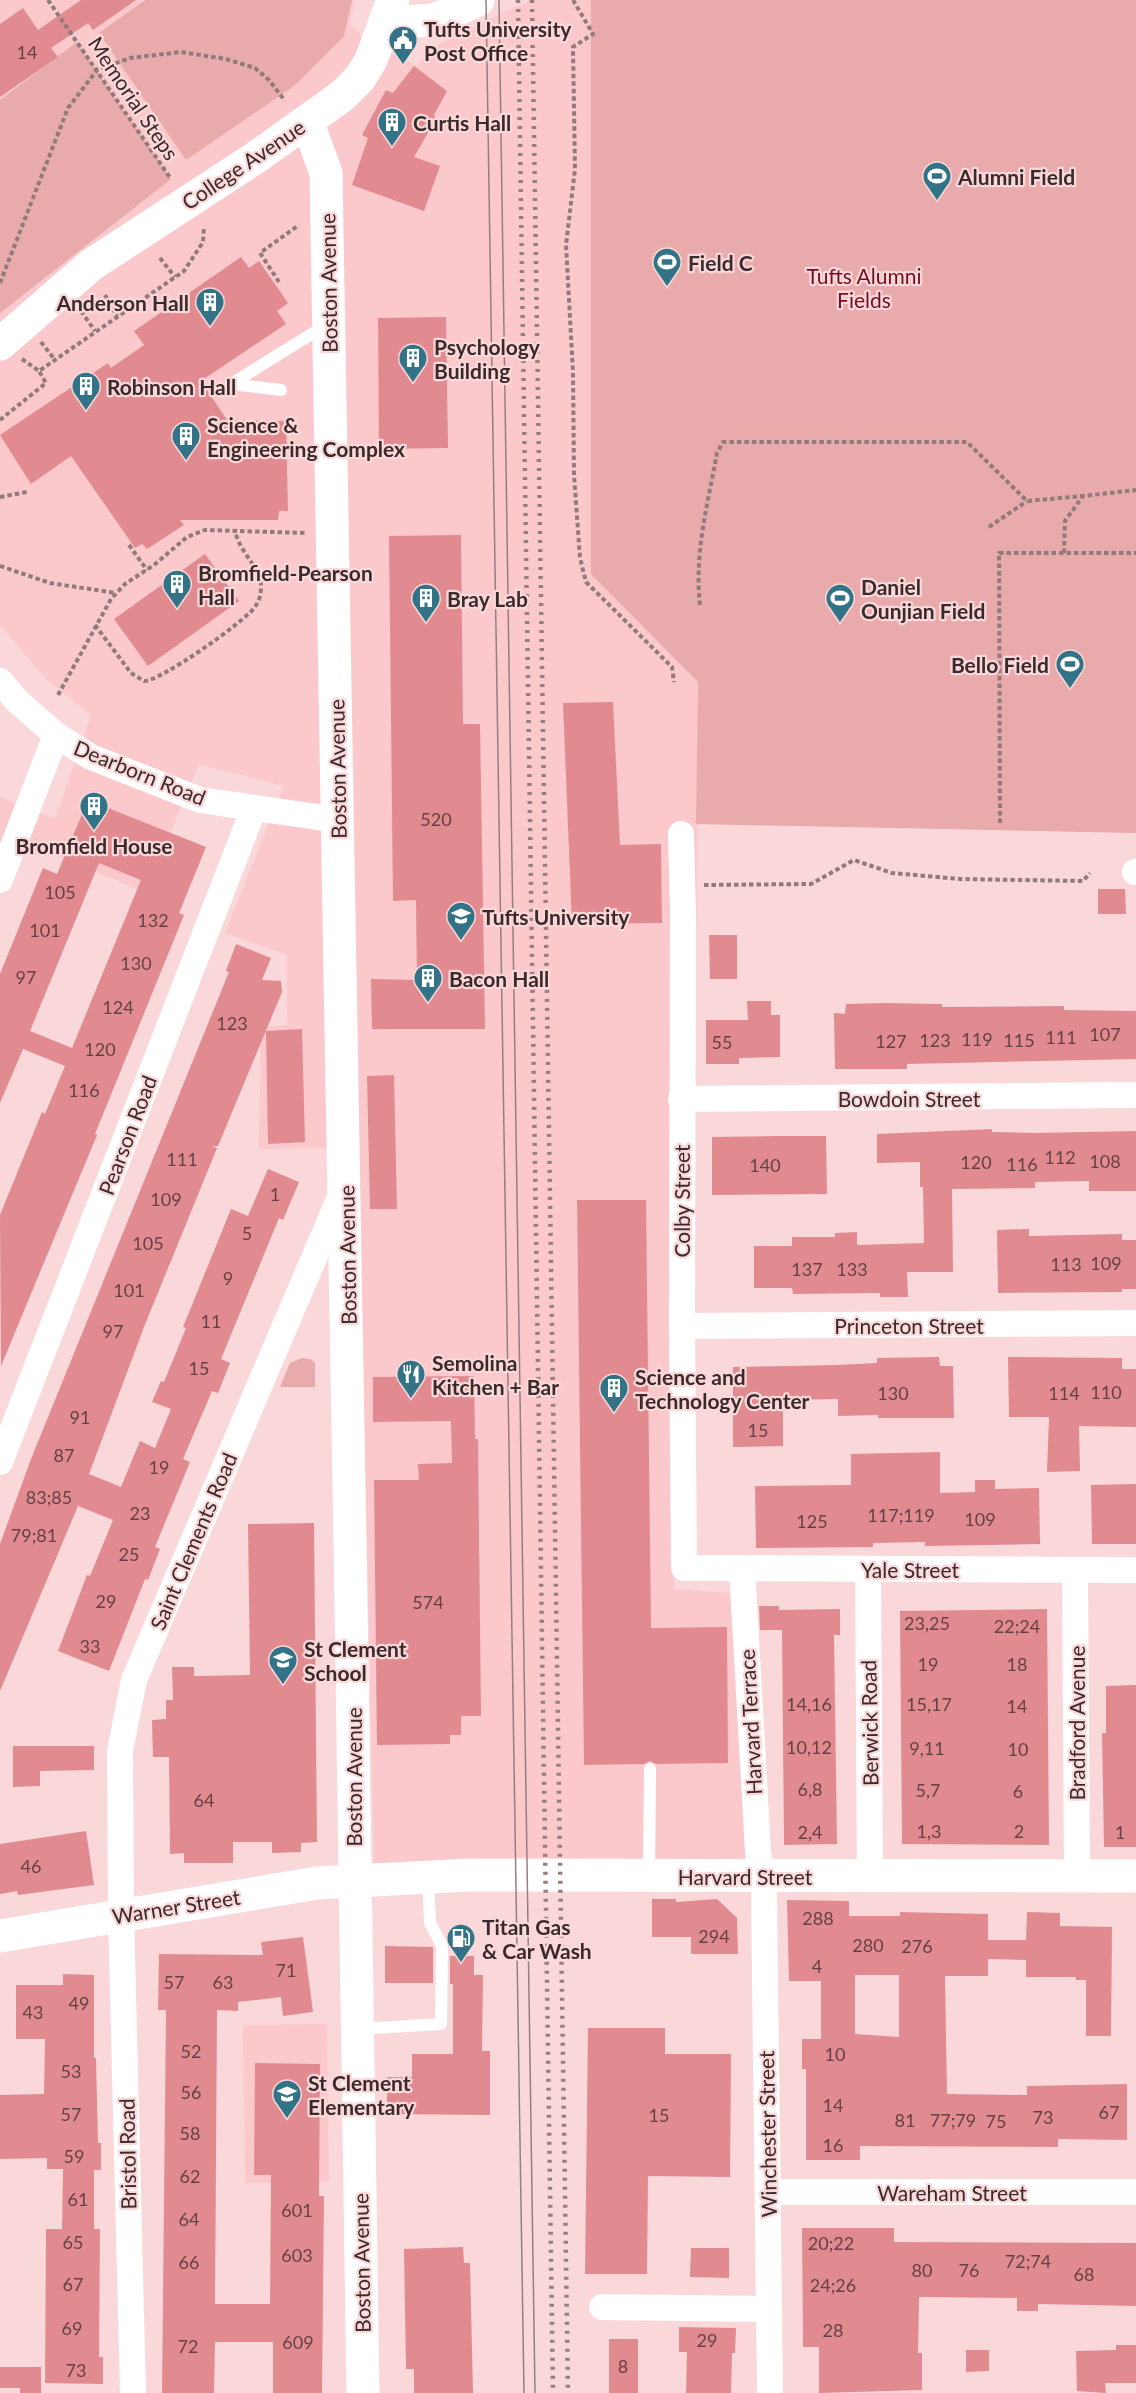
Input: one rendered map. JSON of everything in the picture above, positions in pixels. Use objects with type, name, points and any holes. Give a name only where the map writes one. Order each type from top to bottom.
[{"type":"street","name":"College Avenue","points":[[10,351],[91,266],[255,158],[296,111],[335,102],[360,78],[389,11],[434,20],[474,2]]},
{"type":"street","name":"Boston Avenue","points":[[296,111],[326,173],[345,1184],[353,1881],[363,2393]]},
{"type":"street","name":"Dearborn Road","points":[[0,681],[17,701],[56,735],[91,757],[200,801],[338,820]]},
{"type":"street","points":[[0,880],[56,735]]},
{"type":"street","name":"Pearson Road","points":[[0,1462],[254,808]]},
{"type":"street","name":"Colby Street","points":[[681,834],[684,1568]]},
{"type":"street","name":"Bowdoin Street","points":[[681,1099],[1136,1095]]},
{"type":"street","name":"Saint Clements Road","points":[[121,1914],[120,1751],[134,1680],[345,1184]]},
{"type":"street","name":"Princeton Street","points":[[682,1326],[1136,1323]]},
{"type":"street","name":"Yale Street","points":[[684,1568],[1136,1570]]},
{"type":"street","name":"Harvard Terrace","points":[[742,1568],[758,1851],[763,1875]]},
{"type":"street","name":"Berwick Road","points":[[868,1569],[870,1877]]},
{"type":"street","name":"Bradford Avenue","points":[[1075,1570],[1077,1876]]},
{"type":"street","name":"Winchester Street","points":[[763,1875],[770,2393]]},
{"type":"street","name":"Harvard Street","points":[[353,1881],[428,1877],[1136,1876]]},
{"type":"street","name":"Warner Street","points":[[0,1936],[317,1883],[353,1881]]},
{"type":"street","name":"Bristol Road","points":[[121,1914],[133,2393]]},
{"type":"street","name":"Wareham Street","points":[[768,2192],[1136,2192]]},
{"type":"street","points":[[603,2307],[769,2309]]},
{"type":"lane","points":[[281,390],[231,384],[329,322]]},
{"type":"lane","points":[[649,1876],[650,1769]]},
{"type":"lane","points":[[356,2029],[441,2024],[442,1946],[430,1923],[428,1877]]},
{"type":"path","name":"Memorial Steps","points":[[48,0],[171,179]]},
{"type":"path","points":[[573,0],[593,34],[573,47],[575,169],[566,246],[573,372],[574,475],[580,558],[586,582],[672,667],[674,682]]},
{"type":"path","points":[[0,283],[68,108],[97,70],[130,58],[181,52],[226,59],[255,68],[269,80],[296,111]]},
{"type":"path","points":[[279,282],[260,253],[304,222]]},
{"type":"path","points":[[39,371],[184,271],[203,242],[204,226]]},
{"type":"path","points":[[160,258],[175,277]]},
{"type":"path","points":[[105,295],[117,316]]},
{"type":"path","points":[[81,311],[95,331]]},
{"type":"path","points":[[40,342],[56,360]]},
{"type":"path","points":[[0,420],[46,383],[39,371],[10,351]]},
{"type":"path","points":[[700,605],[698,573],[700,540],[717,453],[723,442],[967,442],[1027,501]]},
{"type":"path","points":[[989,527],[1027,501],[1136,490]]},
{"type":"path","points":[[0,497],[27,492]]},
{"type":"path","points":[[1064,553],[1065,521],[1083,496]]},
{"type":"path","points":[[58,695],[95,625],[125,584],[147,570],[187,537],[205,530],[333,535]]},
{"type":"path","points":[[95,625],[131,674],[144,681],[158,679],[227,631],[253,610],[260,600],[261,589],[258,574],[238,546],[235,530]]},
{"type":"path","points":[[129,545],[147,570]]},
{"type":"path","points":[[1000,822],[999,553],[1136,553]]},
{"type":"path","points":[[0,566],[50,583],[117,594]]},
{"type":"path","points":[[699,885],[811,884],[854,860],[892,873],[960,879],[1083,881],[1090,873]]},
{"type":"shaded area","name":"Tufts University","points":[[0,0],[355,0],[349,24],[364,38],[417,66],[430,48],[530,0],[1136,0],[1136,833],[697,824],[697,924],[673,930],[674,1589],[730,1593],[748,1867],[579,1861],[374,1863],[358,1148],[259,1149],[261,1027],[287,1025],[287,955],[225,933],[284,786],[199,764],[145,893],[48,851],[45,858],[0,843],[0,797],[55,819],[91,715],[46,679],[0,625]]},
{"type":"shaded area","points":[[327,2024],[329,2182],[245,2183],[243,2025]]},
{"type":"green space","points":[[145,0],[352,0],[344,36],[294,86],[186,160],[99,33]]},
{"type":"green space","name":"Tufts Alumni Fields","points":[[591,0],[1136,0],[1136,833],[696,824],[698,682],[591,574]]},
{"type":"green space","points":[[77,42],[171,179],[0,313],[0,100]]},
{"type":"green space","points":[[302,1358],[310,1359],[315,1363],[315,1387],[280,1387],[290,1363]]},
{"type":"building","points":[[81,0],[136,0],[93,30],[88,23],[51,48],[58,57],[0,97],[0,24],[23,8],[38,30]]},
{"type":"building","name":"Curtis Hall","points":[[414,66],[447,91],[434,115],[436,119],[414,157],[440,166],[424,211],[352,185],[368,138],[362,135],[386,90],[393,93]]},
{"type":"building","points":[[241,257],[249,268],[259,261],[288,303],[277,311],[286,324],[201,381],[227,420],[286,421],[288,511],[279,511],[278,520],[180,520],[184,525],[147,549],[142,544],[135,548],[71,456],[31,484],[0,435],[108,363],[111,368],[144,345],[134,331]]},
{"type":"building","name":"Psychology Building","points":[[446,317],[448,448],[379,449],[378,318]]},
{"type":"building","points":[[461,535],[463,724],[480,724],[485,1029],[372,1029],[371,979],[417,980],[416,900],[393,901],[389,536]]},
{"type":"building","name":"Bromfield-Pearson Hall","points":[[205,554],[239,601],[148,666],[114,619]]},
{"type":"building","points":[[613,702],[620,845],[661,844],[662,923],[572,924],[563,703]]},
{"type":"building","points":[[88,800],[206,847],[179,913],[184,915],[95,1134],[97,1135],[1,1366],[0,1215],[42,1112],[45,1114],[65,1066],[23,1049],[0,1103],[0,974],[43,868],[57,874]],"holes":[[[99,863],[141,880],[72,1048],[30,1031]]]},
{"type":"building","points":[[1098,889],[1125,889],[1126,914],[1098,914]]},
{"type":"building","points":[[709,935],[737,935],[737,979],[710,979]]},
{"type":"building","points":[[236,944],[271,958],[262,980],[281,981],[282,992],[218,1146],[212,1146],[217,1148],[144,1327],[89,1474],[121,1487],[140,1441],[155,1448],[171,1409],[152,1402],[161,1381],[164,1382],[186,1328],[183,1327],[231,1209],[248,1216],[268,1169],[299,1182],[283,1220],[279,1218],[221,1359],[230,1363],[218,1393],[212,1391],[183,1459],[190,1462],[155,1547],[160,1549],[148,1580],[145,1579],[109,1671],[58,1651],[87,1575],[90,1576],[113,1520],[78,1506],[0,1691],[0,1544],[31,1459],[229,972],[226,971]]},
{"type":"building","points":[[747,1001],[771,1001],[771,1015],[780,1015],[780,1057],[739,1058],[739,1064],[706,1064],[706,1020],[748,1020]]},
{"type":"building","points":[[846,1004],[942,1004],[942,1007],[1064,1006],[1064,1010],[1136,1011],[1136,1059],[907,1064],[907,1069],[835,1069],[834,1013],[845,1014]]},
{"type":"building","points":[[302,1029],[305,1142],[268,1144],[266,1031]]},
{"type":"building","points":[[394,1075],[397,1209],[370,1209],[367,1076]]},
{"type":"building","points":[[992,1129],[992,1132],[1035,1133],[1136,1131],[1136,1191],[1089,1191],[1089,1181],[1035,1182],[1035,1188],[952,1189],[953,1272],[907,1272],[908,1297],[880,1297],[880,1293],[793,1294],[792,1288],[754,1288],[754,1246],[792,1246],[792,1237],[835,1237],[835,1233],[857,1232],[857,1245],[924,1243],[920,1162],[877,1163],[877,1134]]},
{"type":"building","points":[[826,1136],[827,1194],[712,1195],[712,1137]]},
{"type":"building","name":"Science and Technology Center","points":[[577,1200],[646,1200],[651,1628],[727,1627],[728,1763],[656,1764],[650,1761],[644,1764],[584,1765]]},
{"type":"building","points":[[1029,1229],[1029,1236],[1122,1234],[1122,1240],[1136,1240],[1136,1289],[1122,1289],[1122,1292],[998,1293],[997,1230]]},
{"type":"building","points":[[939,1357],[940,1366],[953,1366],[954,1418],[838,1416],[838,1399],[783,1400],[783,1446],[733,1447],[733,1367],[837,1365],[877,1363],[877,1358]]},
{"type":"building","points":[[1008,1357],[1122,1358],[1122,1369],[1136,1369],[1136,1427],[1079,1426],[1080,1471],[1047,1472],[1049,1417],[1009,1417]]},
{"type":"building","points":[[474,1376],[475,1439],[478,1439],[481,1716],[461,1716],[461,1735],[450,1735],[450,1744],[377,1745],[374,1480],[419,1480],[418,1464],[452,1463],[451,1421],[373,1422],[373,1377]]},
{"type":"building","points":[[940,1452],[940,1493],[975,1492],[975,1480],[995,1480],[995,1489],[1039,1488],[1040,1544],[925,1546],[925,1542],[873,1543],[873,1547],[756,1548],[755,1486],[851,1485],[851,1454]]},
{"type":"building","points":[[1136,1484],[1136,1544],[1092,1544],[1091,1485]]},
{"type":"building","points":[[314,1523],[317,1842],[301,1843],[301,1852],[272,1853],[272,1842],[233,1842],[233,1863],[184,1863],[184,1853],[170,1854],[169,1757],[153,1757],[152,1720],[166,1719],[166,1700],[173,1700],[172,1667],[194,1667],[194,1676],[250,1675],[248,1524]]},
{"type":"building","points":[[759,1606],[779,1606],[779,1610],[840,1609],[840,1635],[834,1635],[837,1844],[784,1845],[782,1630],[760,1630]]},
{"type":"building","points":[[1047,1609],[1049,1845],[902,1844],[900,1611]]},
{"type":"building","points":[[1136,1685],[1136,1847],[1104,1847],[1102,1733],[1106,1733],[1106,1686]]},
{"type":"building","points":[[13,1746],[94,1746],[94,1770],[40,1771],[40,1786],[13,1787]]},
{"type":"building","points":[[86,1831],[94,1885],[18,1895],[17,1891],[0,1894],[0,1844]]},
{"type":"building","points":[[652,1899],[676,1899],[676,1902],[717,1899],[737,1918],[738,1954],[691,1954],[691,1937],[652,1937]]},
{"type":"building","points":[[787,1900],[849,1901],[849,1916],[900,1916],[900,1912],[988,1914],[988,1940],[1026,1940],[1027,1912],[1060,1913],[1060,1926],[1112,1927],[1111,2036],[1086,2036],[1086,1980],[1076,1980],[1076,1977],[1026,1977],[1026,1960],[988,1959],[988,1976],[945,1976],[947,2094],[1027,2095],[1027,2086],[1127,2084],[1127,2140],[1058,2139],[1058,2147],[860,2146],[860,2160],[806,2160],[806,2069],[802,2069],[802,2039],[821,2039],[821,1981],[789,1981]],"holes":[[[855,1975],[899,1975],[899,2037],[855,2034]]]},
{"type":"building","points":[[303,1937],[313,2012],[283,2016],[281,1997],[238,2002],[238,2011],[217,2010],[215,2304],[270,2304],[271,2175],[254,2175],[255,2063],[320,2064],[319,2196],[324,2196],[322,2393],[273,2393],[273,2342],[215,2342],[214,2393],[162,2393],[166,2010],[158,2010],[159,1954],[263,1955],[261,1942]]},
{"type":"building","points":[[385,1946],[433,1947],[433,1983],[385,1983]]},
{"type":"building","points":[[450,1956],[474,1956],[474,1975],[483,1975],[482,2051],[490,2051],[490,2115],[387,2114],[387,2077],[412,2077],[412,2054],[453,2054],[453,1984],[450,1984]]},
{"type":"building","points":[[63,1974],[94,1975],[94,2058],[96,2058],[101,2170],[94,2170],[94,2229],[100,2229],[99,2357],[103,2357],[103,2384],[45,2383],[46,2229],[62,2229],[63,2169],[47,2169],[47,2158],[0,2159],[0,2095],[44,2094],[45,2039],[16,2039],[16,1985],[63,1985]]},
{"type":"building","points":[[588,2028],[665,2028],[665,2054],[731,2054],[730,2177],[648,2176],[647,2274],[585,2274]]},
{"type":"building","points":[[802,2228],[894,2228],[894,2242],[1136,2243],[1136,2306],[1038,2304],[1038,2311],[1017,2311],[1017,2298],[919,2297],[918,2353],[922,2353],[922,2390],[819,2393],[819,2347],[803,2347]]},
{"type":"building","points":[[463,2247],[464,2263],[470,2263],[473,2393],[414,2393],[414,2369],[406,2369],[404,2249]]},
{"type":"building","points":[[691,2248],[729,2248],[729,2278],[690,2277]]},
{"type":"building","points":[[679,2327],[736,2328],[735,2353],[732,2353],[731,2393],[686,2393],[687,2352],[679,2352]]},
{"type":"building","points":[[609,2339],[638,2339],[638,2393],[609,2393]]},
{"type":"building","points":[[1116,2345],[1136,2345],[1136,2383],[1105,2383],[1106,2393],[1077,2391],[1076,2351],[1116,2350]]},
{"type":"building","points":[[966,2350],[989,2350],[989,2371],[966,2372]]},
{"type":"building","points":[[0,2367],[41,2367],[41,2393],[20,2393],[20,2388],[0,2388]]},
{"type":"tram line","points":[[486,0],[524,2393]]},
{"type":"tram line","points":[[499,0],[535,2393]]},
{"type":"railway","points":[[518,0],[553,2393]]},
{"type":"railway","points":[[532,0],[568,2393]]},
{"type":"place","name":"Tufts University Post Office","points":[[403,66]]},
{"type":"place","name":"Curtis Hall","points":[[392,148]]},
{"type":"place","name":"Alumni Field","points":[[937,202]]},
{"type":"place","name":"Field C","points":[[667,288]]},
{"type":"place","name":"Anderson Hall","points":[[210,328]]},
{"type":"place","name":"Psychology Building","points":[[413,384]]},
{"type":"place","name":"Robinson Hall","points":[[86,412]]},
{"type":"place","name":"Science & Engineering Complex","points":[[186,462]]},
{"type":"place","name":"Bromfield-Pearson Hall","points":[[177,610]]},
{"type":"place","name":"Bray Lab","points":[[426,624]]},
{"type":"place","name":"Daniel Ounjian Field","points":[[840,624]]},
{"type":"place","name":"Bello Field","points":[[1070,690]]},
{"type":"place","name":"Bromfield House","points":[[94,832]]},
{"type":"place","name":"Tufts University","points":[[461,942]]},
{"type":"place","name":"Bacon Hall","points":[[428,1004]]},
{"type":"place","name":"Semolina Kitchen + Bar","points":[[411,1400]]},
{"type":"place","name":"Science and Technology Center","points":[[614,1414]]},
{"type":"place","name":"St Clement School","points":[[283,1686]]},
{"type":"place","name":"Titan Gas & Car Wash","points":[[461,1964]]},
{"type":"place","name":"St Clement Elementary","points":[[287,2120]]}]
